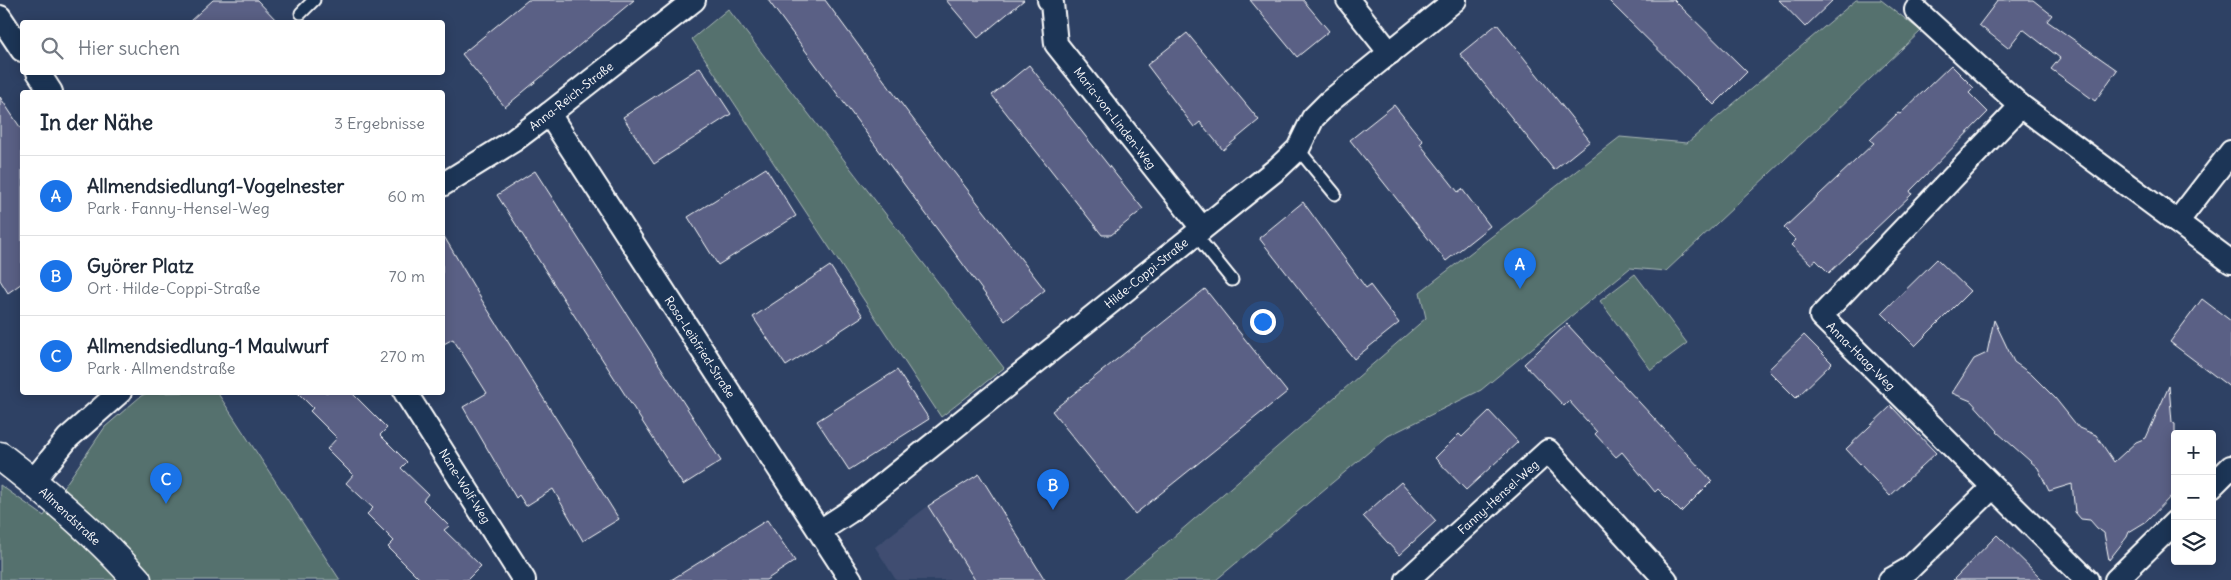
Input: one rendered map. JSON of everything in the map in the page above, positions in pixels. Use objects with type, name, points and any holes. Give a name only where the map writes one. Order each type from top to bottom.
[{"type":"main road","name":"Allmendstraße","points":[[0,456],[33,481],[137,580]]},
{"type":"street","name":"Maria-von-Linden-Weg","points":[[1049,0],[1052,4],[1056,44],[1199,231]]},
{"type":"street","points":[[1348,0],[1390,53]]},
{"type":"street","name":"Hilde-Coppi-Straße","points":[[820,531],[849,512],[1278,168],[1298,149],[1313,118],[1455,0]]},
{"type":"street","name":"Anna-Reich-Straße","points":[[445,183],[513,141],[689,1]]},
{"type":"street","points":[[1916,10],[2021,106],[2231,262]]},
{"type":"street","points":[[0,17],[20,47]]},
{"type":"street","points":[[40,75],[51,90]]},
{"type":"street","name":"Anna-Haag-Weg","points":[[2021,106],[1821,316],[2087,580]]},
{"type":"street","name":"Rosa-Leibfried-Straße","points":[[549,114],[820,531],[842,577]]},
{"type":"street","points":[[2176,222],[2231,152]]},
{"type":"street","points":[[33,481],[68,438],[117,395]]},
{"type":"street","name":"Nane-Wolf-Weg","points":[[407,395],[524,580]]},
{"type":"street","name":"Fanny-Hensel-Weg","points":[[1406,580],[1548,451],[1666,580]]},
{"type":"street","points":[[2216,482],[2231,467]]},
{"type":"street","points":[[1890,580],[1909,569],[1993,487]]},
{"type":"street","points":[[2116,580],[2171,526]]},
{"type":"lane","points":[[301,13],[314,0]]},
{"type":"lane","points":[[1298,149],[1335,194]]},
{"type":"lane","points":[[1199,231],[1232,280]]},
{"type":"shaded area","points":[[979,474],[1045,580],[896,580],[875,547],[928,506]]},
{"type":"green space","points":[[1856,0],[1881,0],[1921,31],[1666,271],[1630,268],[1481,390],[1388,436],[1216,580],[1121,580],[1163,546],[1426,318],[1420,292],[1620,137],[1687,143]]},
{"type":"green space","points":[[728,9],[1004,368],[941,417],[692,39]]},
{"type":"green space","points":[[1635,274],[1687,343],[1651,370],[1600,301]]},
{"type":"green space","points":[[219,395],[340,580],[0,580],[0,485],[44,516],[105,427],[141,396]]},
{"type":"building","points":[[213,0],[257,0],[276,20],[191,20]]},
{"type":"building","points":[[528,0],[634,0],[505,107],[462,54]]},
{"type":"building","points":[[768,0],[825,0],[906,110],[1045,290],[1005,321]]},
{"type":"building","points":[[946,0],[1024,0],[978,38]]},
{"type":"building","points":[[1250,0],[1303,0],[1329,31],[1297,57]]},
{"type":"building","points":[[1608,0],[1674,0],[1747,72],[1714,105]]},
{"type":"building","points":[[1779,0],[1833,0],[1805,27]]},
{"type":"building","points":[[1998,0],[2033,0],[2052,15],[2047,21],[2117,70],[2095,101],[2051,69],[2060,58],[2023,29],[2008,48],[1979,25]]},
{"type":"building","points":[[1497,24],[1590,141],[1554,170],[1460,54]]},
{"type":"building","points":[[1187,33],[1259,120],[1223,150],[1200,122],[1194,127],[1147,65]]},
{"type":"building","points":[[1029,65],[1143,209],[1111,235],[1102,235],[992,95]]},
{"type":"building","points":[[1951,65],[1974,88],[1969,93],[1988,112],[1910,191],[1912,194],[1829,273],[1816,260],[1811,264],[1791,245],[1796,240],[1784,228],[1874,143],[1870,140]]},
{"type":"building","points":[[700,67],[731,114],[654,164],[623,117]]},
{"type":"building","points":[[0,97],[20,127],[20,284],[8,293],[0,280]]},
{"type":"building","points":[[1394,105],[1423,141],[1420,144],[1458,192],[1462,189],[1490,226],[1446,261],[1350,140]]},
{"type":"building","points":[[766,168],[796,216],[718,265],[688,217]]},
{"type":"building","points":[[535,171],[721,461],[683,485],[497,195]]},
{"type":"building","points":[[1303,202],[1366,288],[1370,285],[1399,323],[1354,359],[1259,238]]},
{"type":"building","points":[[445,238],[619,519],[583,541],[553,489],[526,506],[519,495],[516,498],[463,407],[487,393],[453,339],[445,343]]},
{"type":"building","points":[[1937,259],[1970,291],[1915,346],[1882,313]]},
{"type":"building","points":[[830,266],[863,316],[786,366],[753,317]]},
{"type":"building","points":[[1205,289],[1287,392],[1135,514],[1052,411]]},
{"type":"building","points":[[2202,299],[2231,321],[2231,388],[2170,342]]},
{"type":"building","points":[[1994,320],[2014,362],[2031,374],[2055,398],[2079,428],[2096,435],[2114,462],[2136,442],[2146,438],[2169,386],[2172,422],[2175,424],[2175,430],[2171,430],[2171,496],[2147,521],[2129,532],[2109,560],[2104,533],[2090,520],[2081,519],[2075,512],[2072,484],[2049,491],[2038,468],[1997,432],[1971,401],[1952,393],[1974,359],[1987,353]]},
{"type":"building","points":[[1567,324],[1712,481],[1681,512],[1658,489],[1655,492],[1622,452],[1616,457],[1595,434],[1597,432],[1569,401],[1564,406],[1524,364]]},
{"type":"building","points":[[1804,335],[1832,363],[1796,398],[1768,370]]},
{"type":"building","points":[[897,370],[929,419],[849,470],[817,421]]},
{"type":"building","points":[[300,395],[354,395],[387,428],[380,435],[407,462],[401,468],[428,494],[423,500],[449,526],[444,530],[481,566],[467,580],[421,580],[388,547],[394,541],[367,514],[373,508],[346,483],[353,475],[327,449],[337,438],[310,411],[313,408]]},
{"type":"building","points":[[1891,406],[1936,453],[1890,496],[1846,449]]},
{"type":"building","points":[[1489,411],[1518,442],[1466,490],[1435,458],[1459,434],[1462,437]]},
{"type":"building","points":[[979,474],[1045,580],[975,580],[928,506]]},
{"type":"building","points":[[1401,482],[1436,521],[1399,555],[1363,516]]},
{"type":"building","points":[[767,520],[795,561],[766,580],[671,580]]},
{"type":"building","points":[[1997,535],[2043,580],[1953,580]]},
{"type":"place","name":"Allmendsiedlung1-Vogelnester","points":[[1520,289]]},
{"type":"place","name":"Allmendsiedlung-1 Maulwurf","points":[[166,504]]},
{"type":"place","name":"Györer Platz","points":[[1053,510]]}]
